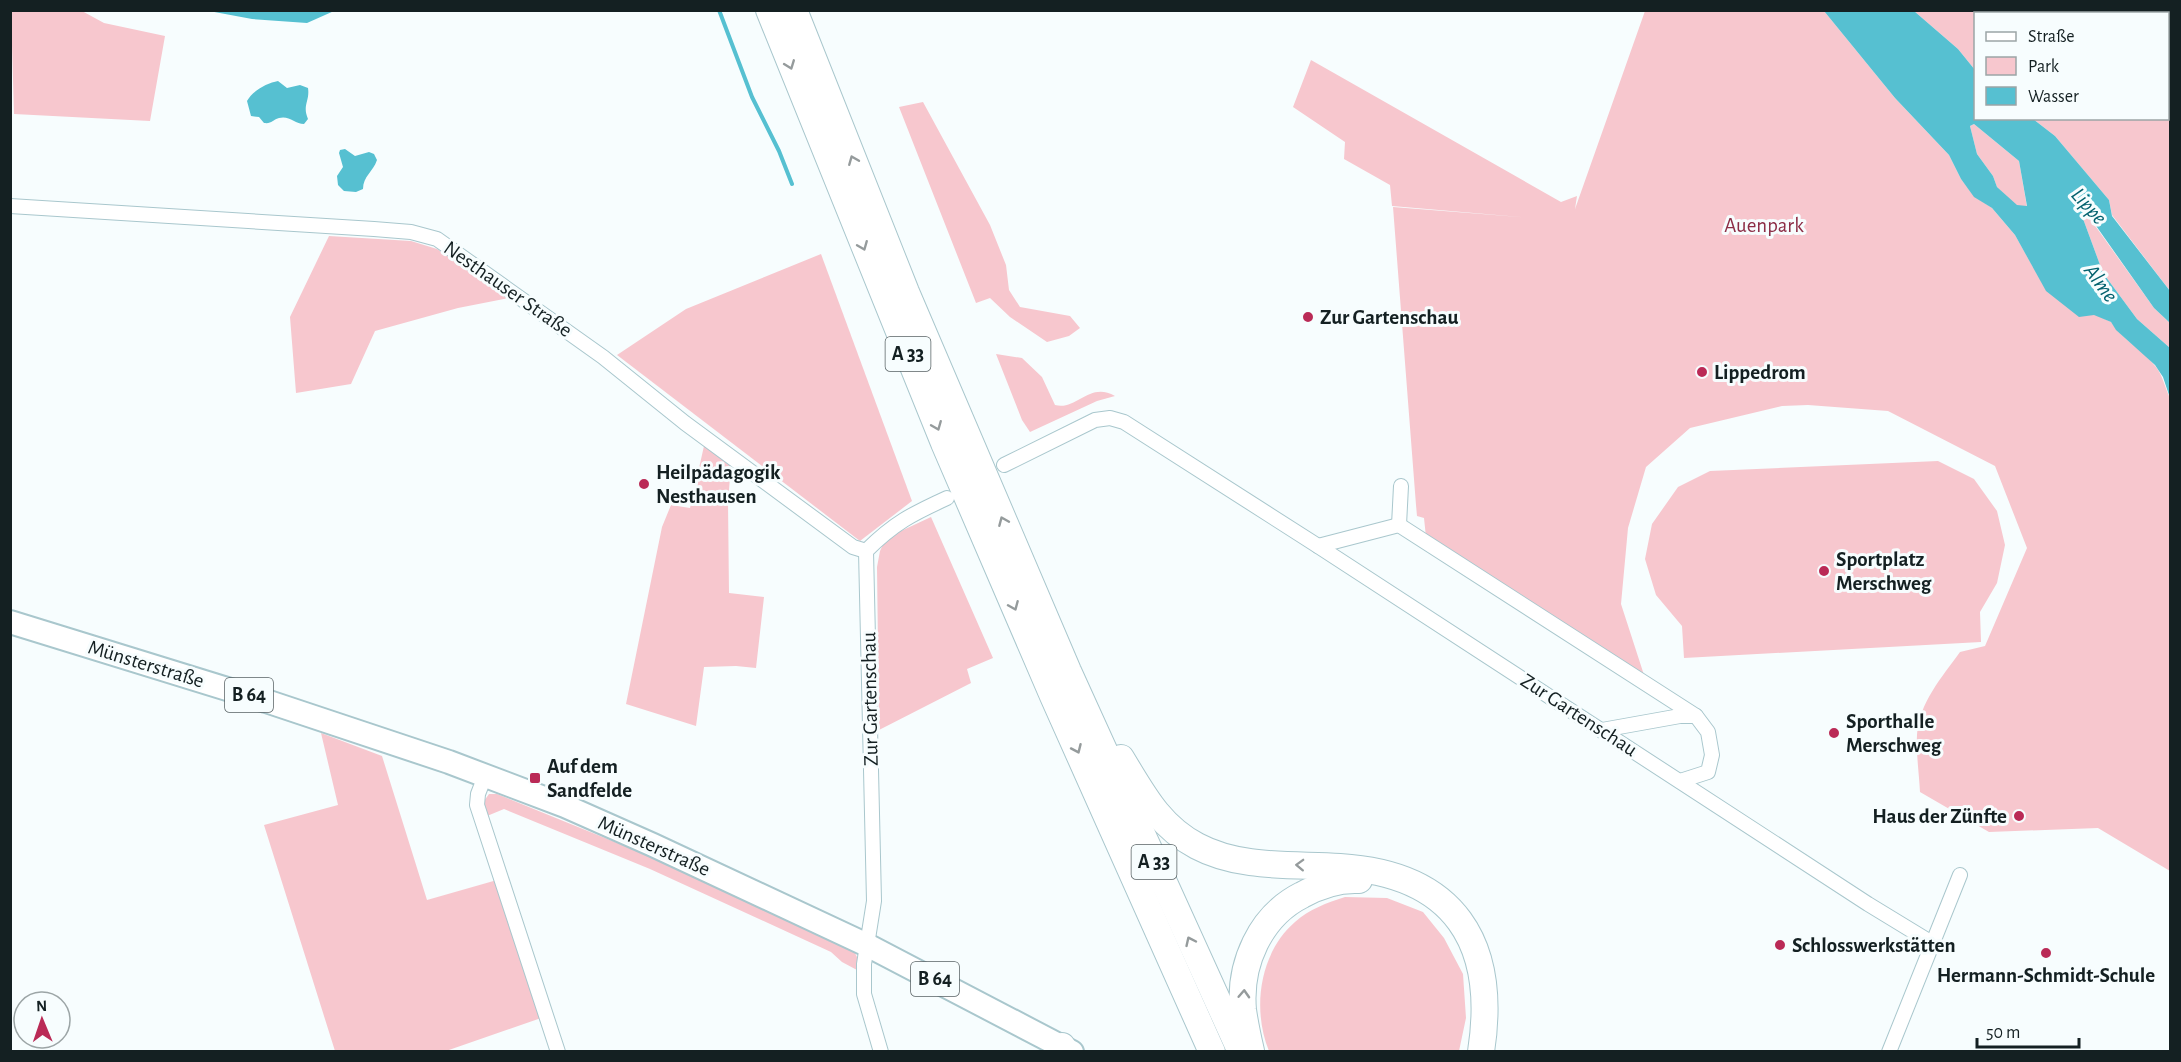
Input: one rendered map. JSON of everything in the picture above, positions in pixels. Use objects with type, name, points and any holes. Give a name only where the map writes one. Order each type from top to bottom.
[{"type":"highway","name":"A 33","points":[[769,10],[944,443],[1053,696],[1212,1052]]},
{"type":"highway","name":"A 33","points":[[794,10],[906,292],[1068,671],[1241,1052]]},
{"type":"highway","points":[[1068,671],[1154,811],[1172,829],[1198,847],[1227,857],[1265,864],[1342,867],[1379,872],[1418,884],[1440,901],[1460,920],[1475,947],[1480,966],[1484,1002],[1481,1052]]},
{"type":"highway","points":[[1251,1052],[1243,1010],[1243,988],[1249,956],[1260,933],[1291,900],[1318,886],[1344,879],[1377,880],[1412,889],[1455,923],[1468,948],[1477,976],[1477,1026],[1473,1052]]},
{"type":"main road","name":"Münsterstraße","points":[[10,622],[266,700],[565,806],[867,945],[1067,1050]]},
{"type":"street","name":"Nesthauser Straße","points":[[10,206],[374,229],[411,232],[437,239],[603,357],[685,423],[853,547],[866,551]]},
{"type":"street","name":"Zur Gartenschau","points":[[1004,465],[1095,420],[1110,418],[1124,422],[1868,904],[1932,943]]},
{"type":"street","points":[[1400,525],[1401,486]]},
{"type":"street","points":[[866,551],[886,531],[909,515],[947,498]]},
{"type":"street","points":[[1318,546],[1400,525],[1696,716],[1708,732],[1712,754],[1708,772],[1680,781]]},
{"type":"street","name":"Zur Gartenschau","points":[[866,551],[874,901],[864,964],[864,994],[881,1052]]},
{"type":"street","points":[[1602,730],[1680,716],[1696,716]]},
{"type":"street","points":[[485,776],[478,794],[477,805],[558,1052]]},
{"type":"street","points":[[1889,1052],[1960,875]]},
{"type":"green space","points":[[11,11],[82,11],[104,23],[165,36],[150,121],[14,114]]},
{"type":"green space","name":"Auenpark","points":[[1645,11],[1824,11],[1895,98],[1949,155],[1961,179],[1974,196],[1992,208],[2015,235],[2046,290],[2111,322],[2151,361],[2158,371],[2170,398],[2170,871],[2098,828],[1989,832],[1920,792],[1917,735],[1922,712],[1939,681],[1960,652],[1985,646],[2027,548],[1995,466],[1888,411],[1808,405],[1782,406],[1690,428],[1646,467],[1628,528],[1621,604],[1644,675],[1426,537],[1424,518],[1417,516],[1393,207],[1532,218],[1392,206],[1390,185],[1344,159],[1345,142],[1293,107],[1311,60],[1561,202],[1577,196],[1575,209]]},
{"type":"green space","points":[[1914,11],[2170,11],[2170,291],[2112,215],[2109,200],[2055,136],[2034,120],[2169,120],[2169,12],[1974,12],[1974,69],[1958,49]]},
{"type":"green space","points":[[923,102],[990,225],[1006,265],[1009,290],[1020,307],[1070,316],[1080,328],[1069,336],[1047,342],[1010,317],[990,298],[976,303],[899,107]]},
{"type":"green space","points":[[1974,124],[2019,161],[2027,207],[2017,206],[1997,187],[1993,176],[1977,154],[1970,126]]},
{"type":"green space","points":[[2086,213],[2154,308],[2170,323],[2170,348],[2137,319],[2103,273],[2082,216]]},
{"type":"green space","points":[[329,236],[411,241],[437,249],[509,298],[458,308],[375,331],[351,384],[296,393],[290,317]]},
{"type":"green space","points":[[821,254],[912,501],[860,541],[617,355],[686,309]]},
{"type":"green space","points":[[996,354],[1022,358],[1042,377],[1055,405],[1070,404],[1098,392],[1106,392],[1115,396],[1097,401],[1030,432],[1022,420]]},
{"type":"green space","points":[[704,446],[731,465],[728,502],[729,593],[764,597],[756,668],[704,667],[696,726],[626,704],[662,527],[671,505],[690,508]]},
{"type":"green space","name":"Sportplatz Merschweg","points":[[1938,461],[1974,479],[1997,511],[2005,545],[1997,583],[1980,612],[1981,642],[1684,658],[1682,626],[1656,595],[1645,559],[1652,524],[1678,487],[1710,471]]},
{"type":"green space","points":[[931,517],[993,658],[967,669],[971,683],[879,730],[877,567],[880,551],[886,538]]},
{"type":"green space","points":[[321,733],[382,756],[427,900],[497,880],[544,1017],[446,1051],[335,1051],[264,825],[338,805]]},
{"type":"green space","points":[[489,794],[497,794],[691,873],[854,951],[859,961],[857,970],[842,962],[831,952],[650,869],[504,809],[487,816],[484,801]]},
{"type":"green space","points":[[1345,897],[1387,898],[1423,912],[1444,938],[1463,974],[1466,1018],[1459,1051],[1269,1051],[1261,1018],[1260,1000],[1266,966],[1273,949],[1300,917]]},
{"type":"water","points":[[209,11],[334,11],[307,23],[252,19]]},
{"type":"water","points":[[1824,11],[1914,11],[1958,49],[1974,69],[1974,120],[2034,120],[2055,136],[2109,200],[2112,216],[2170,291],[2170,323],[2154,308],[2087,213],[2082,216],[2103,273],[2137,319],[2170,348],[2170,398],[2163,377],[2155,365],[2116,330],[2111,322],[2094,315],[2079,317],[2046,291],[2015,235],[1992,208],[1974,197],[1961,179],[1949,155],[1895,98]],"holes":[[[1974,124],[2019,161],[2027,206],[2017,205],[1997,187],[1993,176],[1977,154],[1970,126]]]},
{"type":"water","points":[[278,81],[287,88],[300,85],[308,88],[306,110],[308,119],[304,124],[283,117],[264,123],[259,117],[251,116],[247,101],[249,97],[260,88]]},
{"type":"water","points":[[345,149],[355,156],[369,152],[374,154],[377,160],[363,189],[356,192],[344,191],[338,185],[337,176],[343,167],[339,153],[340,150]]},
{"type":"waterway","points":[[719,10],[752,97],[779,151],[792,184]]},
{"type":"place","name":"Zur Gartenschau","points":[[1308,317]]},
{"type":"place","name":"Lippedrom","points":[[1702,372]]},
{"type":"place","name":"Heilpädagogik Nesthausen","points":[[644,484]]},
{"type":"place","name":"Sportplatz Merschweg","points":[[1824,571]]},
{"type":"place","name":"Sporthalle Merschweg","points":[[1834,733]]},
{"type":"place","name":"Auf dem Sandfelde","points":[[535,778]]},
{"type":"place","name":"Haus der Zünfte","points":[[2019,816]]},
{"type":"place","name":"Schlosswerkstätten","points":[[1780,945]]},
{"type":"place","name":"Hermann-Schmidt-Schule","points":[[2046,953]]},
{"type":"water label","name":"Lippe","points":[[2089,206]]},
{"type":"water label","name":"Alme","points":[[2101,283]]}]
